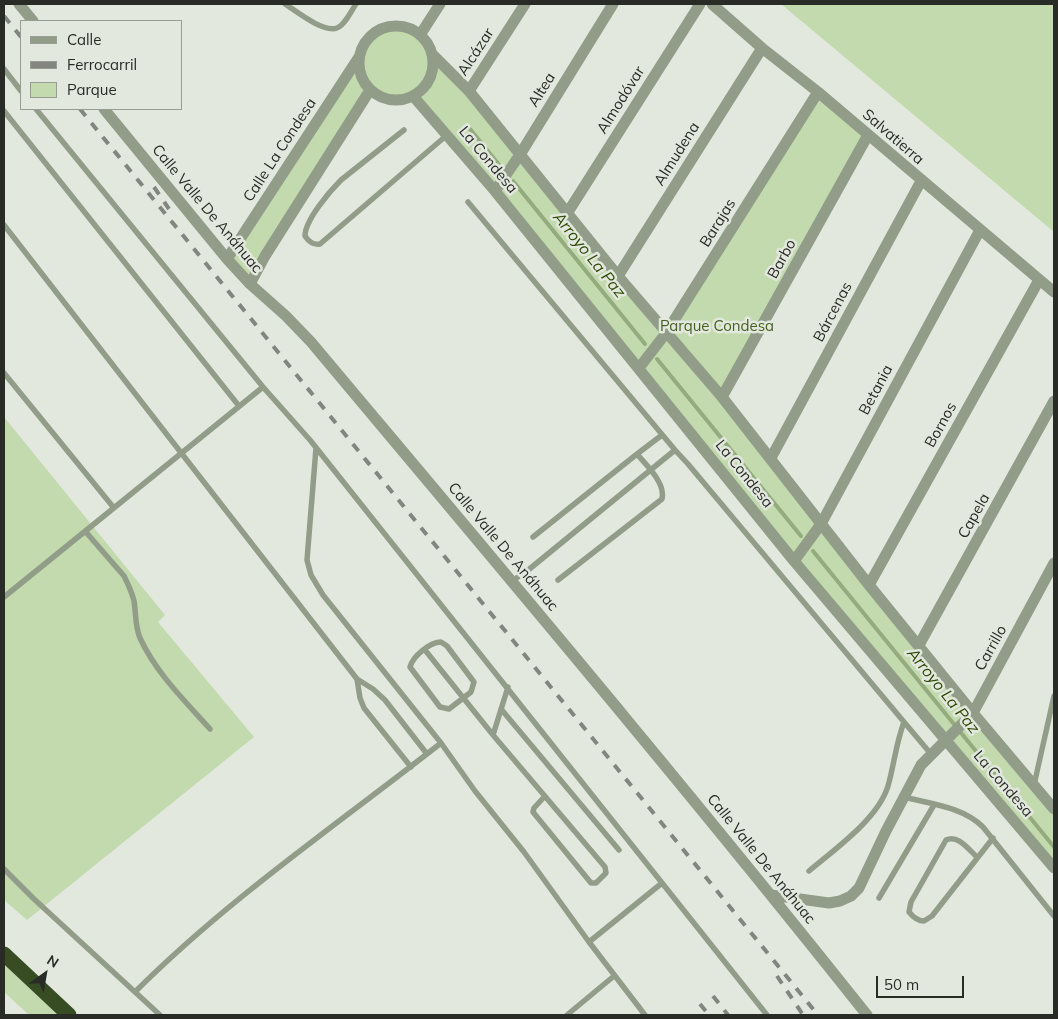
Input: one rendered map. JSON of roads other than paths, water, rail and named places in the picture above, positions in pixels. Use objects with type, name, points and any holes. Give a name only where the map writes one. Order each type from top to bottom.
[{"type":"highway","points":[[4,954],[69,1015]]},
{"type":"street","points":[[420,35],[440,4]]},
{"type":"street","name":"Alcázar","points":[[469,91],[525,4]]},
{"type":"street","name":"Altea","points":[[495,191],[521,153],[612,4]]},
{"type":"street","name":"Almodóvar","points":[[568,212],[700,4]]},
{"type":"street","name":"Salvatierra","points":[[712,4],[1054,292]]},
{"type":"street","points":[[21,5],[32,20]]},
{"type":"street","points":[[399,26],[410,29],[420,35],[427,43],[432,54],[433,66],[430,78],[423,89],[413,96],[398,100],[383,98],[370,90],[360,75],[359,57],[362,46],[369,37],[388,27],[399,26]]},
{"type":"street","name":"Almudena","points":[[618,276],[762,48]]},
{"type":"street","name":"La Condesa","points":[[432,54],[469,91],[521,153],[618,276],[722,397],[771,458],[869,585],[919,645],[971,715],[1054,809]]},
{"type":"street","name":"Calle La Condesa","points":[[227,259],[359,57]]},
{"type":"street","points":[[250,284],[265,256],[370,90]]},
{"type":"street","name":"Barajas","points":[[639,368],[666,334],[818,92]]},
{"type":"street","name":"La Condesa","points":[[413,96],[495,191],[794,561],[948,738],[1054,868]]},
{"type":"street","name":"Calle Valle De Anáhuac","points":[[105,110],[227,259],[250,284],[286,316],[311,342],[512,581],[867,1015]]},
{"type":"street","name":"Barbo","points":[[722,397],[868,135]]},
{"type":"street","name":"Bárcenas","points":[[771,458],[921,181]]},
{"type":"street","name":"Betania","points":[[794,561],[821,524],[980,230]]},
{"type":"street","name":"Bornos","points":[[869,585],[1039,280]]},
{"type":"street","name":"Capela","points":[[919,645],[1054,400]]},
{"type":"street","name":"Carrillo","points":[[771,896],[829,903],[851,896],[859,888],[921,765],[971,715],[1054,563]]},
{"type":"lane","points":[[285,4],[316,24],[331,29],[342,25],[356,4]]},
{"type":"lane","points":[[4,69],[20,90]]},
{"type":"lane","points":[[37,110],[263,387],[316,448],[767,1015]]},
{"type":"lane","points":[[4,111],[239,406]]},
{"type":"lane","points":[[404,130],[340,180],[332,189],[306,226],[305,236],[310,242],[320,244],[447,135]]},
{"type":"lane","points":[[468,202],[662,436],[688,464],[931,754]]},
{"type":"lane","points":[[4,225],[357,679],[381,696],[428,754]]},
{"type":"lane","points":[[4,373],[114,508]]},
{"type":"lane","points":[[4,597],[263,387]]},
{"type":"lane","points":[[533,537],[662,436]]},
{"type":"lane","points":[[316,448],[307,560],[311,575],[323,595],[441,743],[475,791],[524,852],[614,976],[645,1015]]},
{"type":"lane","points":[[512,581],[528,571],[675,450]]},
{"type":"lane","points":[[558,580],[662,498],[661,486],[651,470],[637,454]]},
{"type":"lane","points":[[85,531],[124,576],[134,599],[136,625],[146,651],[175,690],[210,729]]},
{"type":"lane","points":[[441,642],[447,646],[474,682],[473,689],[452,707],[443,709],[411,670],[411,662],[425,650],[433,643],[441,642]]},
{"type":"lane","points":[[425,650],[493,735],[545,796],[605,867],[606,873],[596,883],[590,883],[533,812],[534,808],[545,796]]},
{"type":"lane","points":[[357,679],[360,698],[364,708],[411,767]]},
{"type":"lane","points":[[493,735],[508,687]]},
{"type":"lane","points":[[1034,785],[1054,696]]},
{"type":"lane","points":[[501,709],[619,850]]},
{"type":"lane","points":[[809,871],[856,831],[879,803],[888,786],[899,734],[904,722]]},
{"type":"lane","points":[[135,992],[220,913],[441,743]]},
{"type":"lane","points":[[904,797],[967,814],[980,823],[1054,916]]},
{"type":"lane","points":[[879,898],[934,804]]},
{"type":"lane","points":[[977,857],[956,838],[946,840],[911,902],[909,912],[912,916],[924,921],[932,916],[993,838]]},
{"type":"lane","points":[[4,869],[34,900],[160,1015]]},
{"type":"lane","points":[[589,942],[662,883]]},
{"type":"lane","points":[[567,1015],[614,976]]},
{"type":"waterway","name":"Arroyo La Paz","points":[[470,129],[500,166]]},
{"type":"waterway","name":"Arroyo La Paz","points":[[513,181],[645,344]]},
{"type":"waterway","name":"Arroyo La Paz","points":[[657,359],[801,536]]},
{"type":"waterway","name":"Arroyo La Paz","points":[[813,551],[1054,847]]},
{"type":"railway","points":[[4,16],[20,36]]},
{"type":"railway","points":[[81,110],[818,1015]]},
{"type":"railway","points":[[154,187],[169,209]]},
{"type":"railway","points":[[777,976],[803,1015]]},
{"type":"railway","points":[[713,996],[728,1015]]},
{"type":"railway","points":[[700,1004],[709,1015]]},
{"type":"park label","name":"Parque Condesa","points":[[717,326]]}]
